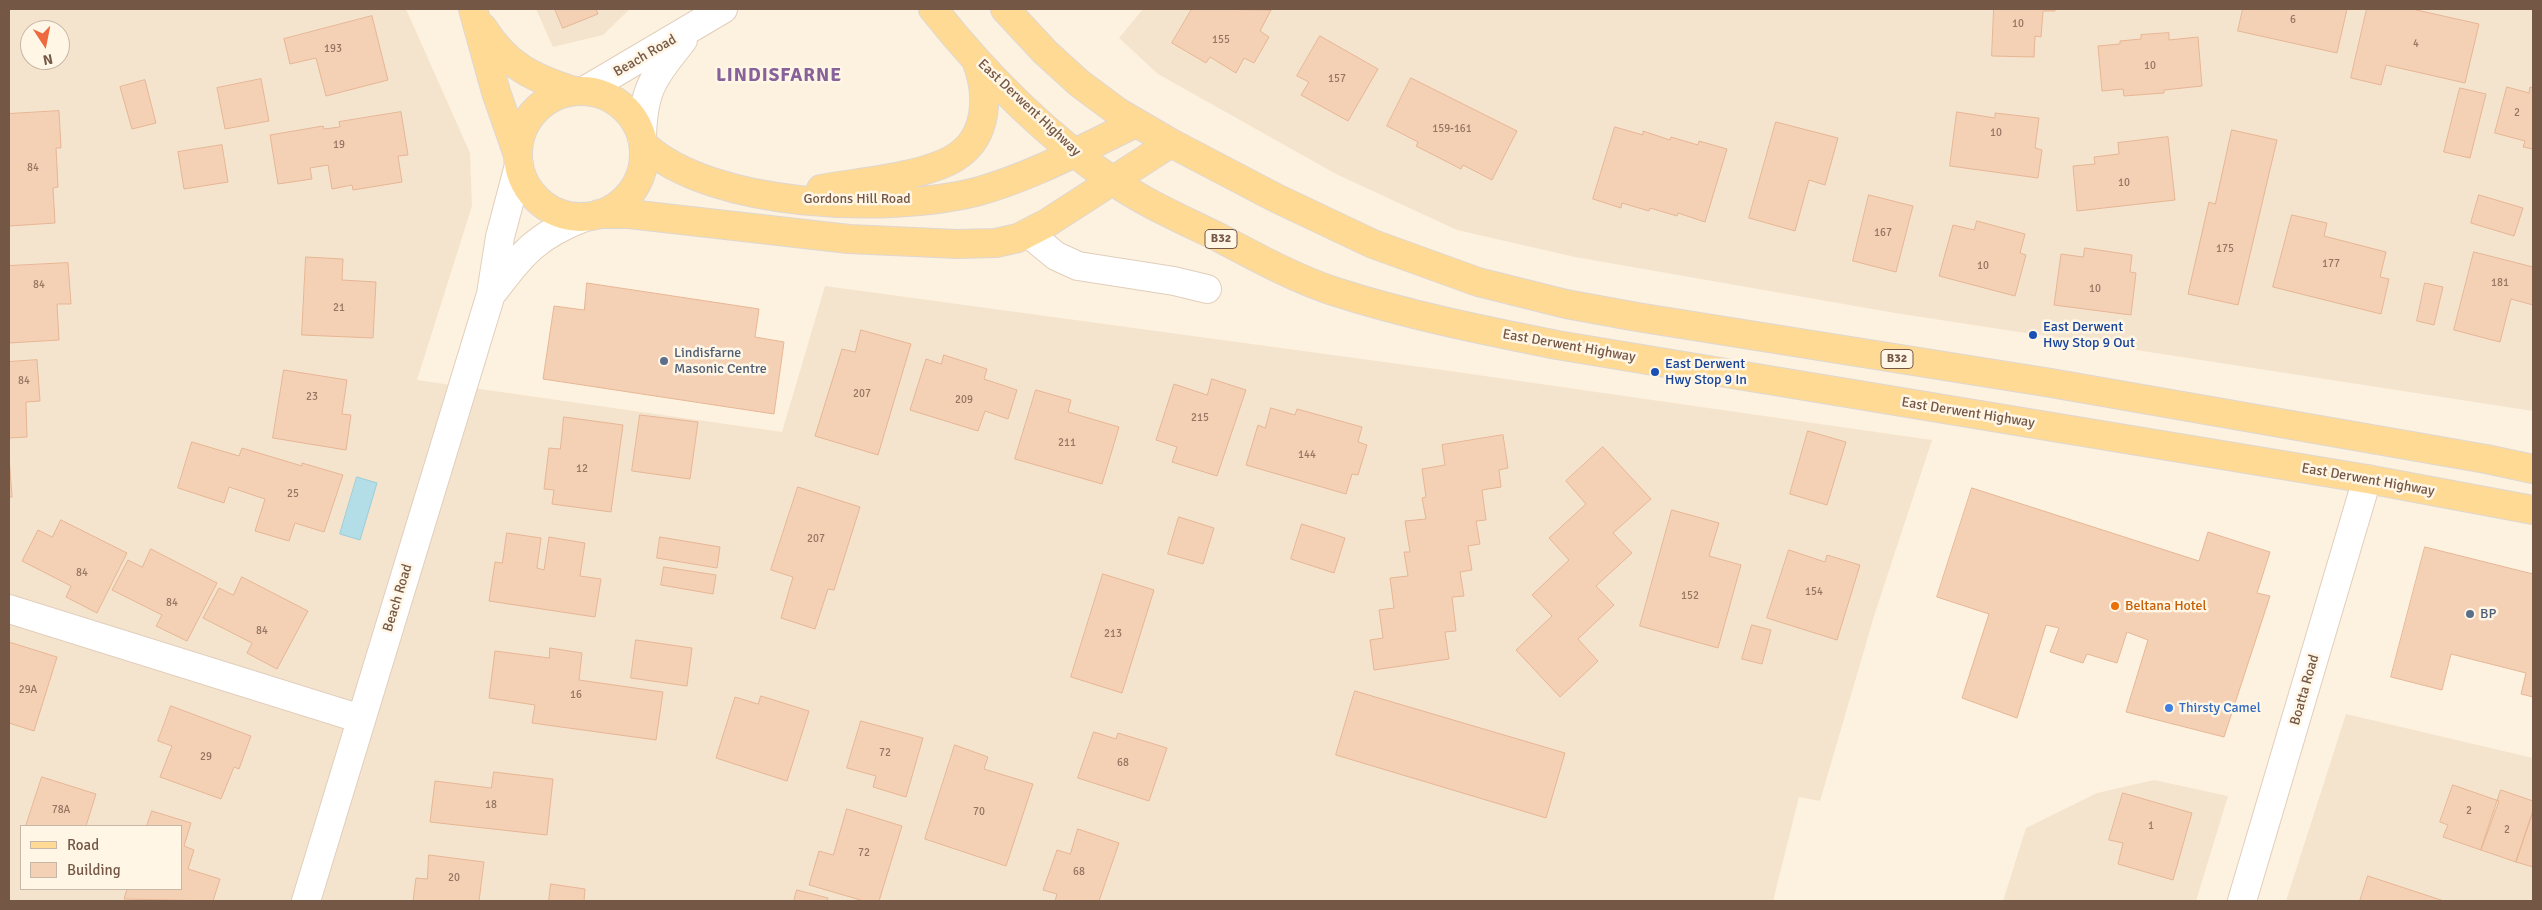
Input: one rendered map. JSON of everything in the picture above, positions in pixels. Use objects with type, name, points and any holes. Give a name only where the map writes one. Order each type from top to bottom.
[{"type":"main road","points":[[473,9],[492,43],[514,64],[549,83],[615,100],[627,110],[636,123],[643,142],[643,167],[634,187],[619,204],[592,215]]},
{"type":"main road","points":[[473,9],[496,92],[524,179],[531,193],[555,211],[592,215],[629,214],[849,239],[918,243],[1008,242],[1028,233],[1114,182],[1171,143]]},
{"type":"main road","name":"East Derwent Highway","points":[[933,9],[976,59],[1038,121],[1074,152],[1114,182],[1257,258],[1330,290],[1436,321],[1557,346],[2367,479],[2533,510]]},
{"type":"main road","name":"B32","points":[[1005,9],[1078,84],[1136,123],[1276,198],[1373,244],[1478,282],[1566,304],[2051,383],[2486,459],[2533,469]]},
{"type":"main road","points":[[773,198],[909,173],[955,158],[971,143],[980,126],[985,106],[982,74],[976,59]]},
{"type":"main road","points":[[519,161],[521,133],[533,113],[552,98],[579,91]]},
{"type":"main road","name":"Gordons Hill Road","points":[[643,142],[667,163],[696,178],[725,187],[773,198],[868,202],[955,196],[1013,180],[1136,123]]},
{"type":"street","name":"Beach Road","points":[[579,91],[714,14]]},
{"type":"street","name":"Beach Road","points":[[643,142],[643,114],[648,89],[684,40],[714,14]]},
{"type":"street","name":"Beach Road","points":[[306,901],[491,294],[500,236],[519,161]]},
{"type":"street","name":"Beach Road","points":[[491,294],[518,260],[538,240],[564,225],[592,215]]},
{"type":"street","points":[[1028,233],[1056,256],[1078,266],[1174,281],[1207,289]]},
{"type":"street","name":"Boatta Road","points":[[2242,901],[2367,479]]},
{"type":"street","points":[[9,609],[361,720]]},
{"type":"shaded area","points":[[9,9],[406,9],[470,153],[472,206],[417,380],[782,432],[825,286],[1443,370],[1932,440],[1875,613],[1820,801],[1799,797],[1773,901],[9,901]]},
{"type":"shaded area","points":[[536,9],[630,9],[603,35],[553,47]]},
{"type":"shaded area","points":[[1143,9],[2533,9],[2533,411],[1895,313],[1575,257],[1457,230],[1336,174],[1158,74],[1119,38]]},
{"type":"shaded area","points":[[2346,714],[2533,758],[2533,901],[2286,901]]},
{"type":"shaded area","points":[[2154,780],[2228,796],[2196,901],[2003,901],[2026,828],[2097,793]]},
{"type":"water","points":[[357,477],[377,483],[360,540],[340,534]]},
{"type":"building","points":[[555,9],[596,9],[598,14],[563,28]]},
{"type":"building","points":[[1192,9],[1271,10],[1260,31],[1269,37],[1254,63],[1244,58],[1236,73],[1210,57],[1206,63],[1172,43]]},
{"type":"building","points":[[1994,9],[2055,9],[2055,11],[2043,11],[2041,37],[2035,36],[2034,57],[1992,56]]},
{"type":"building","points":[[2243,9],[2347,9],[2337,53],[2238,31]]},
{"type":"building","points":[[2367,9],[2412,9],[2479,24],[2465,83],[2386,65],[2381,85],[2351,78]]},
{"type":"building","points":[[372,16],[388,80],[326,96],[316,58],[290,64],[284,39]]},
{"type":"building","points":[[2169,33],[2169,40],[2198,37],[2202,86],[2164,90],[2164,93],[2124,96],[2123,89],[2102,91],[2098,46],[2120,44],[2120,41],[2141,39],[2141,35]]},
{"type":"building","points":[[1320,36],[1378,69],[1348,121],[1301,95],[1309,82],[1297,76]]},
{"type":"building","points":[[1411,78],[1517,131],[1492,180],[1463,165],[1461,169],[1416,146],[1418,142],[1387,126]]},
{"type":"building","points":[[261,79],[269,121],[225,129],[217,88]]},
{"type":"building","points":[[145,80],[156,123],[132,129],[120,87]]},
{"type":"building","points":[[2507,87],[2529,93],[2530,87],[2533,88],[2533,149],[2523,147],[2525,141],[2495,133]]},
{"type":"building","points":[[2460,88],[2486,94],[2470,158],[2444,152]]},
{"type":"building","points":[[59,111],[61,148],[56,148],[58,187],[53,188],[55,223],[9,226],[9,114]]},
{"type":"building","points":[[401,112],[408,155],[398,156],[402,182],[353,190],[352,185],[332,189],[328,165],[310,168],[312,179],[278,184],[270,135],[323,126],[324,129],[340,127],[339,122]]},
{"type":"building","points":[[1957,112],[1995,118],[1995,113],[2039,118],[2035,148],[2042,150],[2038,178],[1950,166]]},
{"type":"building","points":[[1776,122],[1838,138],[1825,185],[1809,180],[1795,231],[1749,218]]},
{"type":"building","points":[[1615,127],[1643,135],[1643,131],[1670,140],[1671,137],[1698,145],[1699,141],[1727,149],[1705,222],[1678,213],[1677,216],[1650,208],[1649,211],[1622,203],[1621,208],[1593,199]]},
{"type":"building","points":[[2232,130],[2277,140],[2238,305],[2188,294],[2209,202],[2215,204]]},
{"type":"building","points":[[2168,137],[2175,200],[2077,211],[2073,166],[2095,164],[2094,157],[2119,154],[2118,143]]},
{"type":"building","points":[[222,145],[228,182],[184,189],[178,152]]},
{"type":"building","points":[[1869,195],[1913,206],[1896,272],[1853,261]]},
{"type":"building","points":[[2479,195],[2523,208],[2514,236],[2471,223]]},
{"type":"building","points":[[2292,215],[2327,223],[2324,236],[2386,252],[2380,277],[2389,279],[2381,314],[2273,287]]},
{"type":"building","points":[[1977,221],[2025,234],[2020,253],[2026,255],[2015,296],[1939,276],[1953,225],[1974,230]]},
{"type":"building","points":[[2085,248],[2132,255],[2130,272],[2136,273],[2131,315],[2054,305],[2061,254],[2083,257]]},
{"type":"building","points":[[2474,252],[2533,267],[2533,305],[2511,299],[2500,342],[2454,330]]},
{"type":"building","points":[[306,257],[343,259],[342,280],[376,282],[373,338],[302,335]]},
{"type":"building","points":[[68,263],[71,304],[57,304],[59,340],[9,343],[9,266]]},
{"type":"building","name":"Lindisfarne Masonic Centre","points":[[587,283],[759,309],[755,337],[784,342],[774,414],[543,379],[554,306],[584,310]]},
{"type":"building","points":[[2425,283],[2443,287],[2434,325],[2417,321]]},
{"type":"building","points":[[861,330],[911,344],[878,455],[815,436],[842,349],[855,352]]},
{"type":"building","points":[[944,355],[987,369],[984,379],[1017,390],[1008,419],[985,411],[978,431],[910,410],[926,359],[941,364]]},
{"type":"building","points":[[37,360],[40,401],[26,402],[27,437],[9,438],[9,362]]},
{"type":"building","points":[[284,370],[347,380],[342,414],[351,415],[346,450],[273,438]]},
{"type":"building","points":[[1212,379],[1246,390],[1217,476],[1172,462],[1177,447],[1156,440],[1174,384],[1207,395]]},
{"type":"building","points":[[1036,390],[1071,400],[1068,412],[1119,427],[1102,484],[1015,459]]},
{"type":"building","points":[[1271,408],[1295,415],[1297,409],[1362,427],[1358,442],[1367,445],[1358,475],[1352,474],[1346,494],[1246,465],[1258,425],[1265,428]]},
{"type":"building","points":[[640,415],[698,422],[690,479],[632,471]]},
{"type":"building","points":[[564,417],[623,425],[611,512],[552,504],[554,490],[544,489],[549,448],[560,449]]},
{"type":"building","points":[[1808,431],[1846,442],[1827,505],[1790,494]]},
{"type":"building","points":[[1503,435],[1508,468],[1499,470],[1501,487],[1482,490],[1486,520],[1476,521],[1480,544],[1468,546],[1472,570],[1460,572],[1464,596],[1452,597],[1456,631],[1445,632],[1449,659],[1374,670],[1370,640],[1383,638],[1379,610],[1394,608],[1390,578],[1408,576],[1404,552],[1410,552],[1405,521],[1426,519],[1422,498],[1426,497],[1422,469],[1445,465],[1442,445]]},
{"type":"building","points":[[192,442],[239,456],[242,448],[302,466],[302,463],[343,475],[324,532],[295,523],[289,541],[255,531],[265,499],[229,487],[224,503],[178,488]]},
{"type":"building","points":[[1603,447],[1651,499],[1613,533],[1632,553],[1596,586],[1614,605],[1578,639],[1598,661],[1560,697],[1516,650],[1552,616],[1532,595],[1569,560],[1549,538],[1586,504],[1566,481]]},
{"type":"building","points":[[9,456],[12,497],[9,497]]},
{"type":"building","points":[[798,487],[860,507],[834,590],[828,589],[815,629],[781,618],[793,577],[771,570]]},
{"type":"building","name":"Beltana Hotel","points":[[1972,488],[2199,561],[2208,532],[2270,552],[2257,593],[2270,596],[2224,737],[2126,712],[2148,640],[2127,632],[2117,663],[2087,654],[2083,663],[2050,652],[2059,628],[2046,625],[2017,718],[1962,698],[1989,614],[1937,597]]},
{"type":"building","points":[[1672,510],[1719,523],[1709,556],[1741,565],[1718,648],[1640,626]]},
{"type":"building","points":[[1179,517],[1214,528],[1203,564],[1168,554]]},
{"type":"building","points":[[61,520],[127,553],[97,613],[66,597],[71,586],[22,561],[38,530],[52,537]]},
{"type":"building","points":[[1302,524],[1345,538],[1334,573],[1291,559]]},
{"type":"building","points":[[507,533],[541,538],[537,568],[544,570],[549,537],[585,543],[580,576],[601,579],[595,617],[489,601],[495,562],[502,563]]},
{"type":"building","points":[[660,537],[720,547],[717,568],[657,558]]},
{"type":"building","name":"BP","points":[[2425,547],[2533,574],[2533,697],[2521,694],[2526,673],[2451,654],[2442,690],[2391,677]]},
{"type":"building","points":[[151,549],[217,583],[187,641],[156,626],[162,615],[112,590],[128,560],[142,567]]},
{"type":"building","points":[[1789,550],[1825,562],[1827,555],[1860,565],[1837,640],[1767,618]]},
{"type":"building","points":[[664,567],[716,575],[713,594],[661,585]]},
{"type":"building","points":[[1103,574],[1154,590],[1122,693],[1071,677]]},
{"type":"building","points":[[242,577],[308,611],[277,669],[247,653],[252,643],[203,618],[219,588],[233,595]]},
{"type":"building","points":[[1752,625],[1771,630],[1762,664],[1742,659]]},
{"type":"building","points":[[636,640],[692,648],[687,686],[631,678]]},
{"type":"building","points":[[9,642],[57,657],[34,731],[9,723]]},
{"type":"building","points":[[550,648],[582,653],[579,680],[663,692],[656,740],[532,723],[535,705],[489,698],[495,651],[549,658]]},
{"type":"building","points":[[1355,691],[1565,753],[1546,818],[1336,755]]},
{"type":"building","points":[[761,696],[809,711],[787,781],[716,758],[735,697],[758,704]]},
{"type":"building","points":[[171,706],[251,736],[239,769],[234,767],[221,799],[160,777],[172,746],[158,741]]},
{"type":"building","points":[[861,721],[923,738],[906,797],[873,787],[876,776],[847,768]]},
{"type":"building","points":[[1094,732],[1116,739],[1118,733],[1167,748],[1149,801],[1078,778]]},
{"type":"building","points":[[955,745],[988,757],[984,769],[1033,784],[1006,866],[925,839]]},
{"type":"building","points":[[494,772],[553,779],[547,835],[430,822],[435,781],[491,788]]},
{"type":"building","points":[[42,777],[96,794],[86,825],[26,825]]},
{"type":"building","points":[[2453,785],[2499,801],[2481,850],[2443,837],[2448,825],[2440,822]]},
{"type":"building","points":[[2501,790],[2533,801],[2533,811],[2516,862],[2481,850]]},
{"type":"building","points":[[2123,793],[2192,813],[2173,880],[2118,864],[2123,843],[2109,840]]},
{"type":"building","points":[[847,809],[902,826],[879,901],[864,901],[809,885],[819,851],[833,855]]},
{"type":"building","points":[[152,811],[191,823],[184,846],[194,850],[188,869],[220,879],[213,901],[124,899],[127,890],[182,890],[182,825],[147,825]]},
{"type":"building","points":[[2533,811],[2533,867],[2516,862]]},
{"type":"building","points":[[1078,829],[1119,843],[1099,901],[1055,901],[1057,894],[1043,890],[1057,850],[1070,854]]},
{"type":"building","points":[[429,855],[484,862],[479,901],[413,901],[416,878],[427,879]]},
{"type":"building","points":[[2368,876],[2444,901],[2360,901]]},
{"type":"building","points":[[551,884],[585,889],[584,901],[549,901]]},
{"type":"building","points":[[797,890],[828,898],[827,901],[794,901]]},
{"type":"place","name":"East Derwent Hwy Stop 9 Out","points":[[2033,335]]},
{"type":"place","name":"Lindisfarne Masonic Centre","points":[[664,361]]},
{"type":"place","name":"East Derwent Hwy Stop 9 In","points":[[1655,372]]},
{"type":"place","name":"Beltana Hotel","points":[[2115,606]]},
{"type":"place","name":"BP","points":[[2470,614]]},
{"type":"place","name":"Thirsty Camel","points":[[2169,708]]},
{"type":"district","name":"LINDISFARNE","points":[[779,76]]}]
